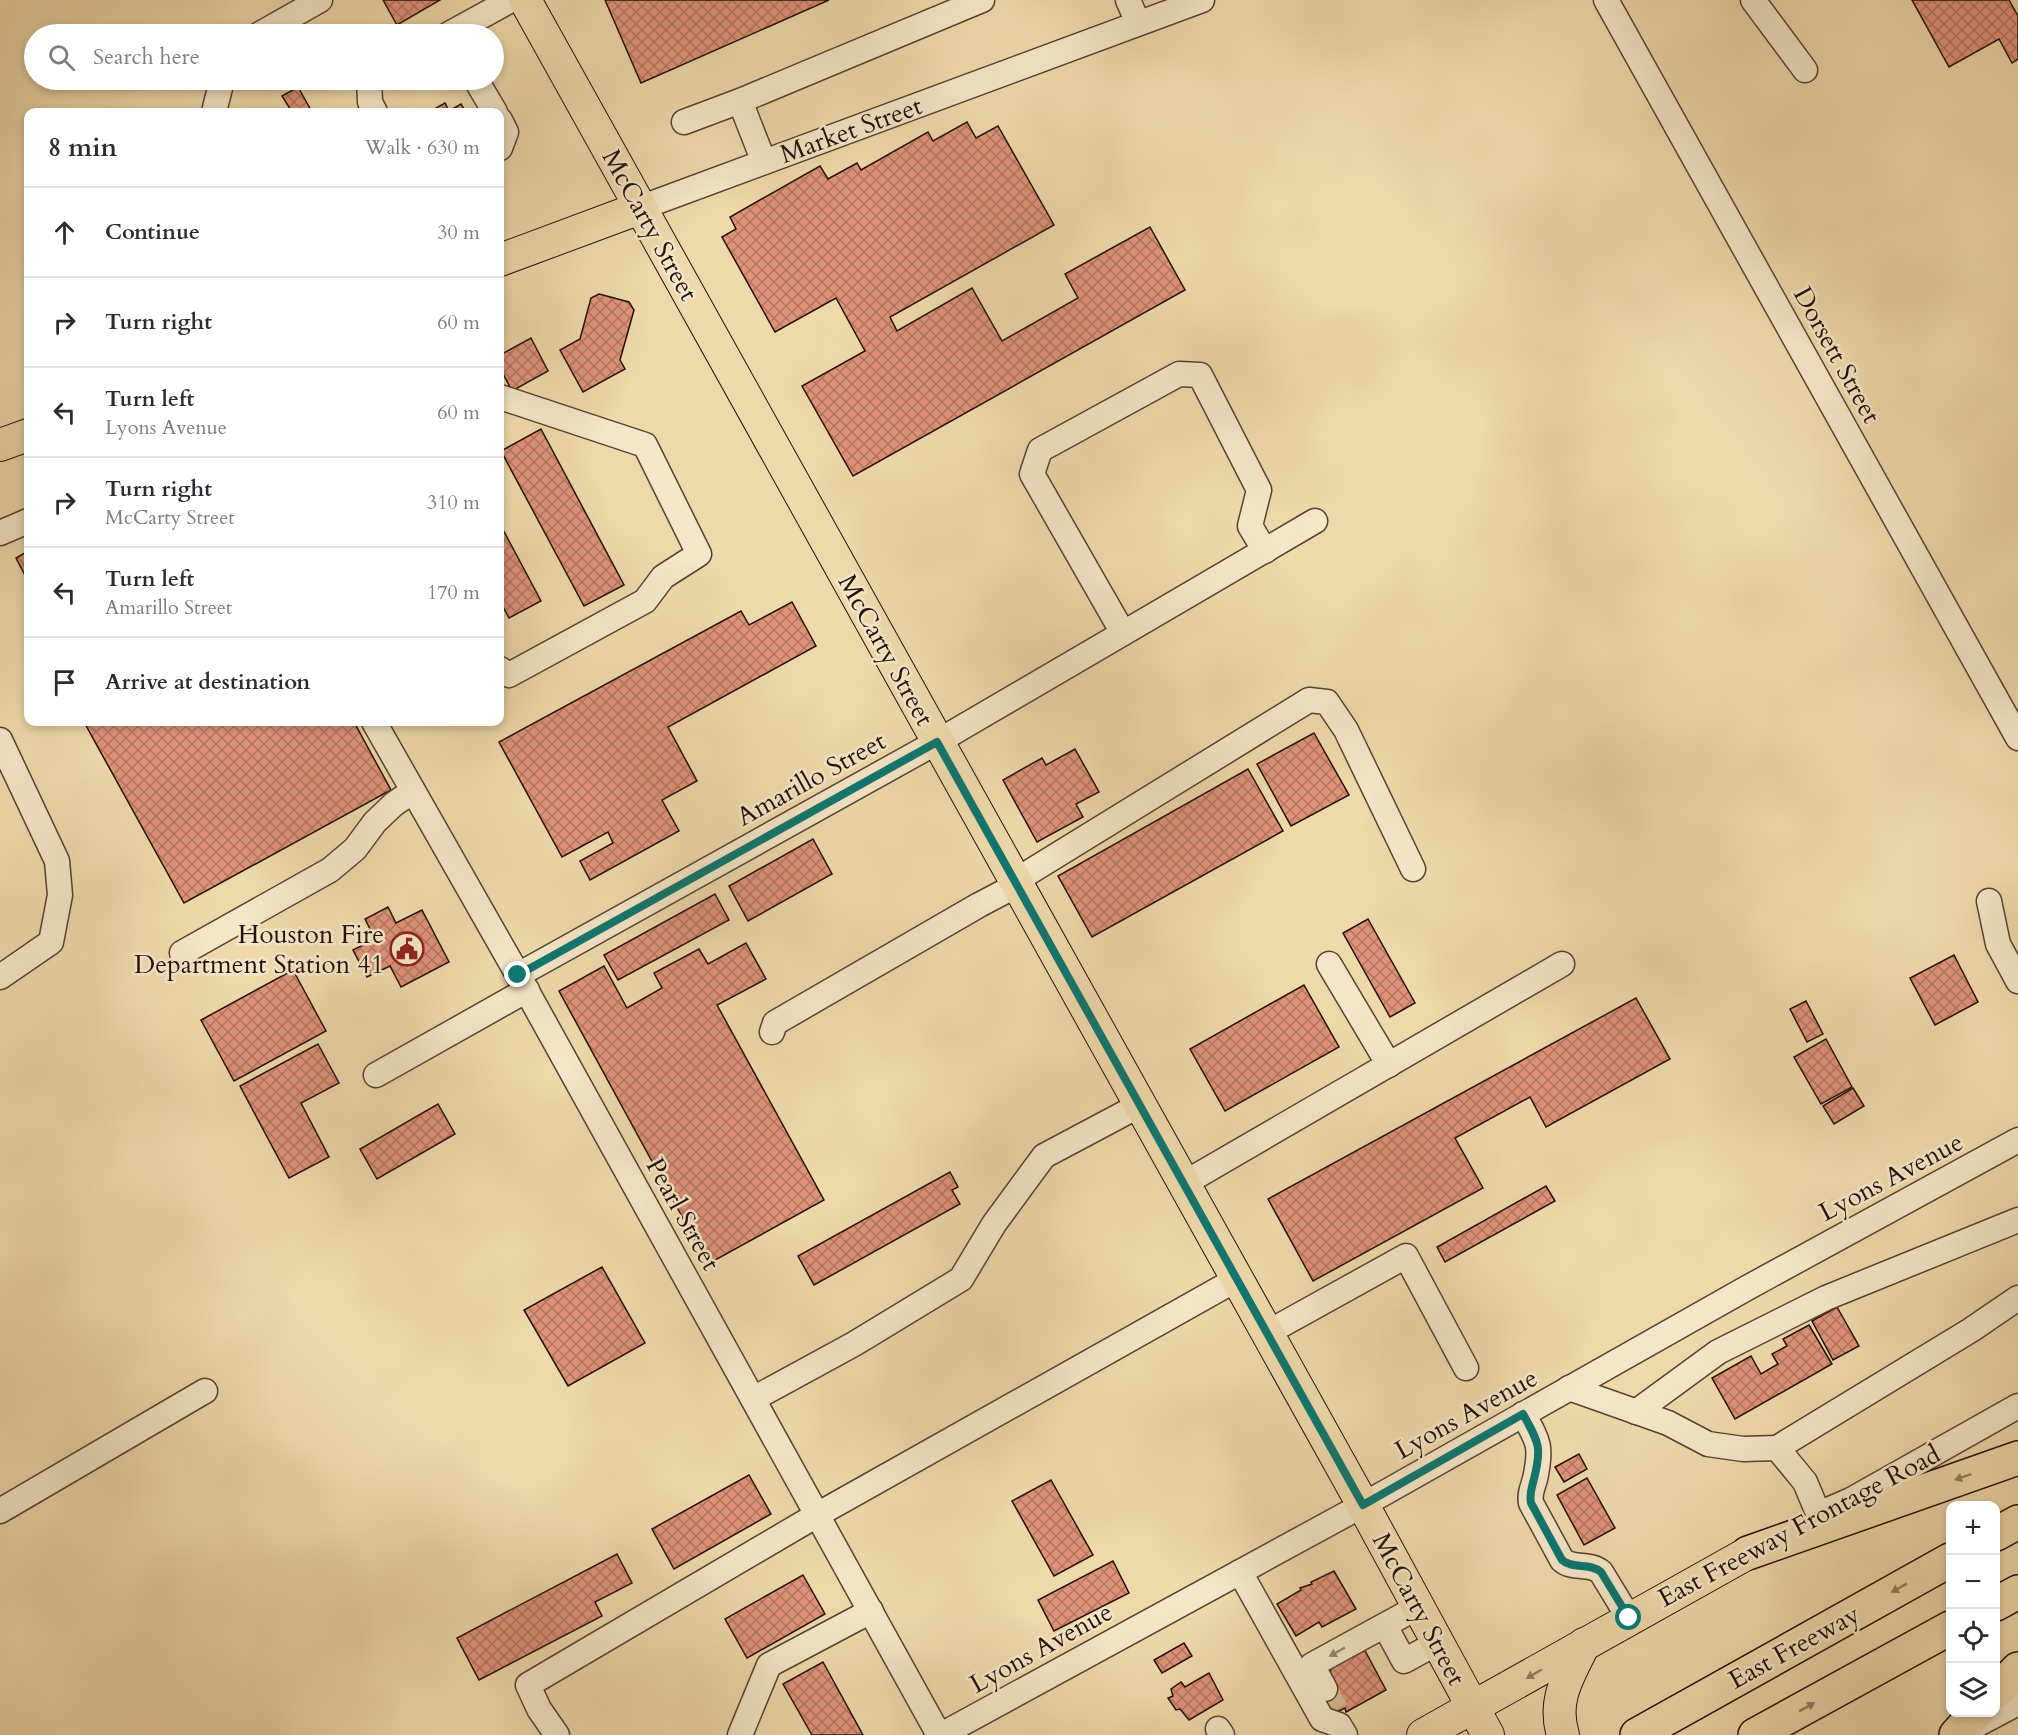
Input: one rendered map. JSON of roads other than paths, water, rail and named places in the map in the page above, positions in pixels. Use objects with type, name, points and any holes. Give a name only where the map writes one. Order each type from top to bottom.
[{"type":"highway","points":[[1748,1553],[2018,1458]]},
{"type":"highway","points":[[2000,1531],[2018,1522]]},
{"type":"highway","name":"East Freeway","points":[[1637,1735],[1946,1562]]},
{"type":"highway","points":[[2000,1601],[2018,1592]]},
{"type":"highway","points":[[1755,1735],[1946,1631]]},
{"type":"highway","points":[[2000,1687],[2018,1669]]},
{"type":"highway","points":[[1957,1735],[1973,1717]]},
{"type":"main road","name":"McCarty Street","points":[[525,0],[1363,1505],[1480,1722]]},
{"type":"main road","name":"Market Street","points":[[504,259],[640,208]]},
{"type":"main road","points":[[0,445],[24,436]]},
{"type":"main road","name":"East Freeway Frontage Road","points":[[1423,1735],[1480,1722],[1584,1644],[1748,1553]]},
{"type":"main road","points":[[1563,1735],[1559,1702],[1584,1644]]},
{"type":"street","points":[[278,24],[320,0]]},
{"type":"street","points":[[468,24],[511,0]]},
{"type":"street","points":[[684,122],[982,0]]},
{"type":"street","points":[[1128,0],[1138,23]]},
{"type":"street","name":"Market Street","points":[[640,208],[1202,0]]},
{"type":"street","name":"Dorsett Street","points":[[1605,0],[2018,738]]},
{"type":"street","points":[[1753,0],[1805,70]]},
{"type":"street","points":[[215,108],[220,90]]},
{"type":"street","points":[[369,90],[373,108]]},
{"type":"street","points":[[482,90],[493,108]]},
{"type":"street","points":[[740,101],[764,162]]},
{"type":"street","points":[[1124,633],[1032,474],[1040,450],[1179,374],[1200,375],[1259,490],[1250,526],[1265,551]]},
{"type":"street","points":[[504,399],[645,445],[699,554],[663,577],[645,601],[509,675],[504,672]]},
{"type":"street","name":"Amarillo Street","points":[[376,1075],[522,982],[1315,521]]},
{"type":"street","points":[[0,533],[24,523]]},
{"type":"street","points":[[772,1032],[775,1023],[1016,883],[1309,700],[1327,702],[1346,730],[1413,869]]},
{"type":"street","name":"Pearl Street","points":[[376,726],[522,982],[940,1735]]},
{"type":"street","points":[[0,740],[57,861],[60,895],[51,942],[0,977]]},
{"type":"street","points":[[182,953],[330,870],[355,849],[375,822],[394,804],[413,791]]},
{"type":"street","points":[[1989,901],[1998,944],[2018,981]]},
{"type":"street","points":[[1329,964],[1389,1065]]},
{"type":"street","points":[[1183,1184],[1562,964]]},
{"type":"street","points":[[753,1399],[854,1344],[960,1280],[994,1224],[1044,1156],[1140,1105]]},
{"type":"street","name":"Lyons Avenue","points":[[940,1735],[1363,1505],[1747,1288],[2018,1140]]},
{"type":"street","points":[[1636,1412],[1718,1352],[1826,1298],[2018,1220]]},
{"type":"street","points":[[1267,1333],[1406,1256],[1466,1368]]},
{"type":"street","points":[[557,1735],[539,1709],[528,1685],[817,1515],[1237,1279]]},
{"type":"street","points":[[1569,1388],[1668,1423],[1708,1444],[1743,1449],[1777,1448],[1971,1330],[2018,1298]]},
{"type":"street","points":[[0,1511],[205,1391]]},
{"type":"street","name":"East Freeway Frontage Road","points":[[1748,1553],[1818,1514],[1851,1500],[2018,1407]]},
{"type":"street","points":[[1523,1414],[1539,1446],[1540,1456],[1530,1495],[1531,1503],[1562,1560],[1571,1565],[1596,1568],[1601,1572],[1629,1618]]},
{"type":"street","points":[[1777,1448],[1805,1482],[1818,1514]]},
{"type":"street","points":[[1240,1572],[1305,1670],[1325,1689]]},
{"type":"street","points":[[1305,1670],[1418,1607]]},
{"type":"street","points":[[740,1735],[769,1665],[871,1611]]},
{"type":"street","points":[[1385,1626],[1404,1661],[1437,1643]]},
{"type":"street","points":[[1305,1670],[1322,1719],[1340,1724]]},
{"type":"street","points":[[1957,1735],[2018,1703]]},
{"type":"tunnel","points":[[1325,1689],[1338,1713]]},
{"type":"place","name":"Houston Fire Department Station 41","points":[[407,949]]}]
